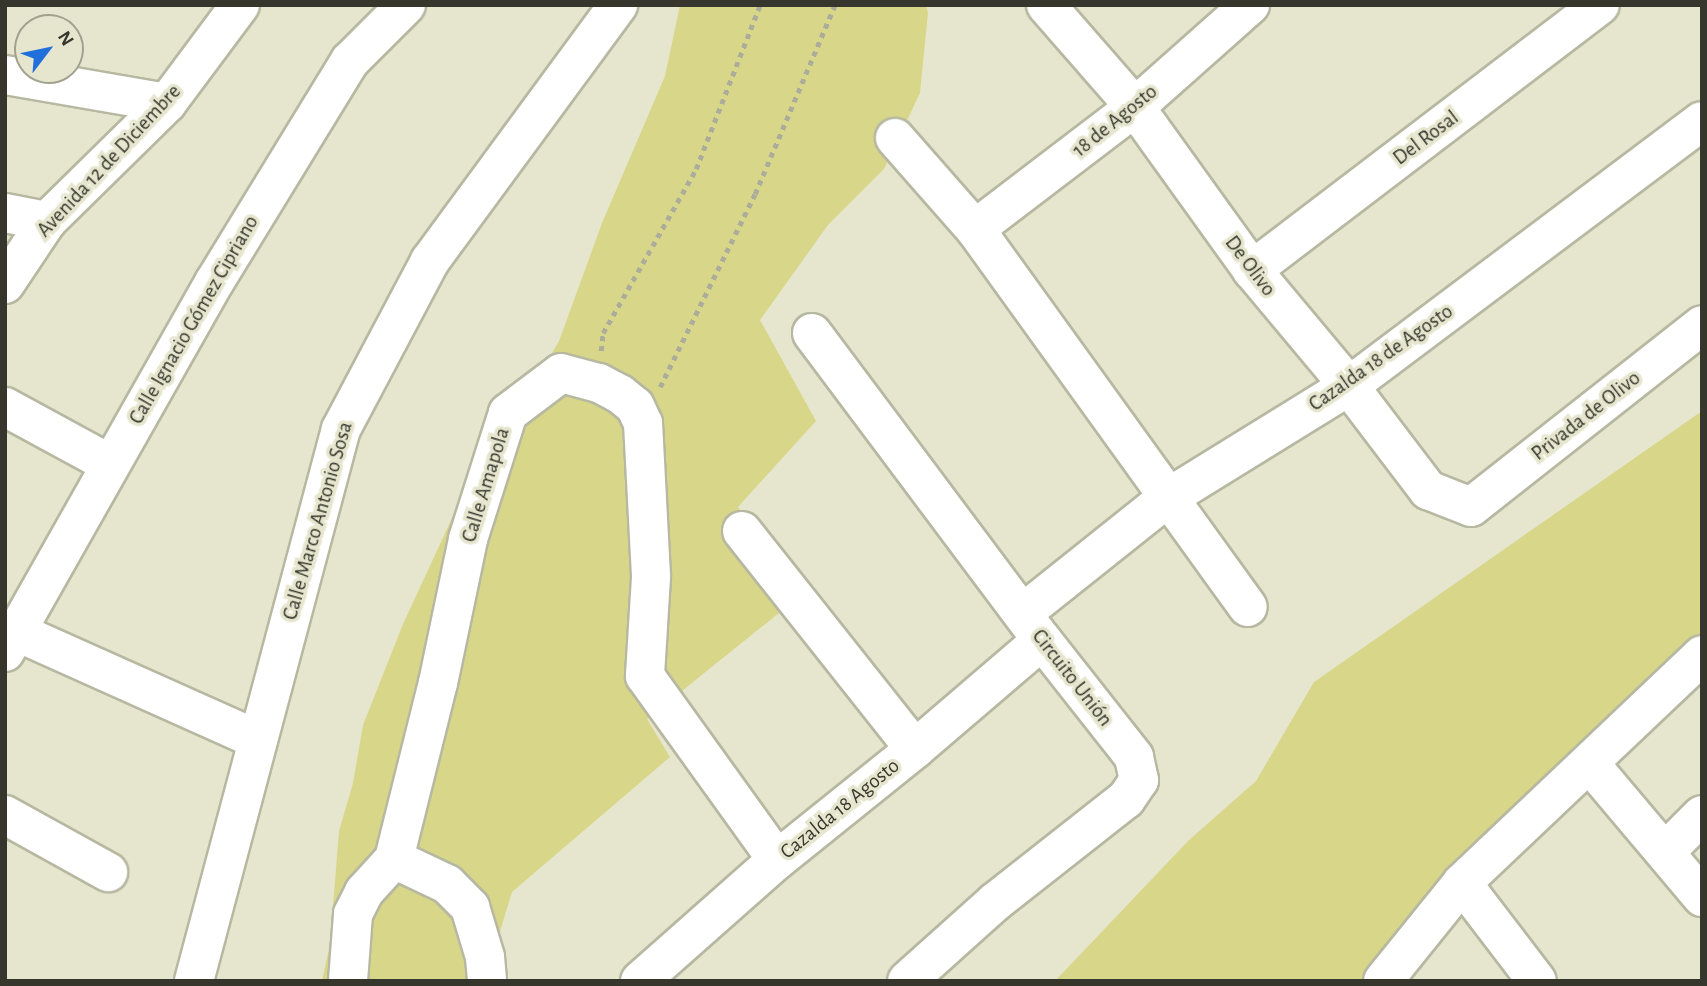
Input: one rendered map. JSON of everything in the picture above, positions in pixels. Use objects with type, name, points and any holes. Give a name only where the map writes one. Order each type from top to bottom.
[{"type":"street","name":"Avenida 12 de Diciembre","points":[[5,284],[47,221],[167,103],[240,5]]},
{"type":"street","name":"Calle Ignacio Gómez Cipriano","points":[[11,642],[215,281],[350,61],[405,5]]},
{"type":"street","name":"Calle Marco Antonio Sosa","points":[[194,981],[341,429],[430,261],[618,5]]},
{"type":"street","name":"De Olivo","points":[[1046,5],[1135,107],[1252,270],[1349,386],[1428,490],[1471,508]]},
{"type":"street","name":"18 de Agosto","points":[[975,229],[1135,107],[1250,5]]},
{"type":"street","name":"Del Rosal","points":[[1252,270],[1600,5]]},
{"type":"street","points":[[5,75],[167,103]]},
{"type":"street","name":"Cazalda 18 de Agosto","points":[[1032,626],[1167,499],[1349,386],[1702,121]]},
{"type":"street","points":[[894,138],[975,229],[1167,499],[1248,607]]},
{"type":"street","points":[[5,213],[47,221]]},
{"type":"street","name":"Privada de Olivo","points":[[1471,508],[1702,325]]},
{"type":"street","name":"Circuito Unión","points":[[812,333],[1134,757],[1139,780],[1126,799],[995,902],[906,981]]},
{"type":"street","name":"Calle Amapola","points":[[348,981],[353,914],[364,892],[419,870],[438,683],[468,539],[508,413],[561,373],[599,383]]},
{"type":"street","points":[[599,383],[635,406],[643,422],[651,577],[645,676],[777,860]]},
{"type":"street","points":[[5,407],[110,464]]},
{"type":"street","points":[[742,531],[915,748]]},
{"type":"street","name":"Cazalda 18 Agosto","points":[[640,981],[777,860],[915,748],[1032,626]]},
{"type":"street","points":[[11,642],[258,740]]},
{"type":"street","points":[[1383,981],[1462,883],[1702,655]]},
{"type":"street","points":[[1590,764],[1702,897]]},
{"type":"street","points":[[5,815],[108,872]]},
{"type":"street","points":[[1665,852],[1702,815]]},
{"type":"street","points":[[419,870],[470,907],[485,957],[487,981]]},
{"type":"street","points":[[1462,883],[1537,981]]},
{"type":"path","points":[[599,383],[603,333],[696,169],[760,5]]},
{"type":"path","points":[[643,422],[755,194],[835,5]]},
{"type":"shaded area","points":[[680,5],[926,5],[928,13],[920,93],[884,169],[828,225],[760,320],[816,421],[738,507],[799,597],[647,719],[670,757],[512,892],[485,981],[322,981],[330,944],[339,831],[353,783],[363,725],[403,624],[472,475],[527,397],[559,341],[602,223],[665,76]]},
{"type":"shaded area","points":[[1702,411],[1702,637],[1365,981],[1055,981],[1189,840],[1256,781],[1314,682]]}]
